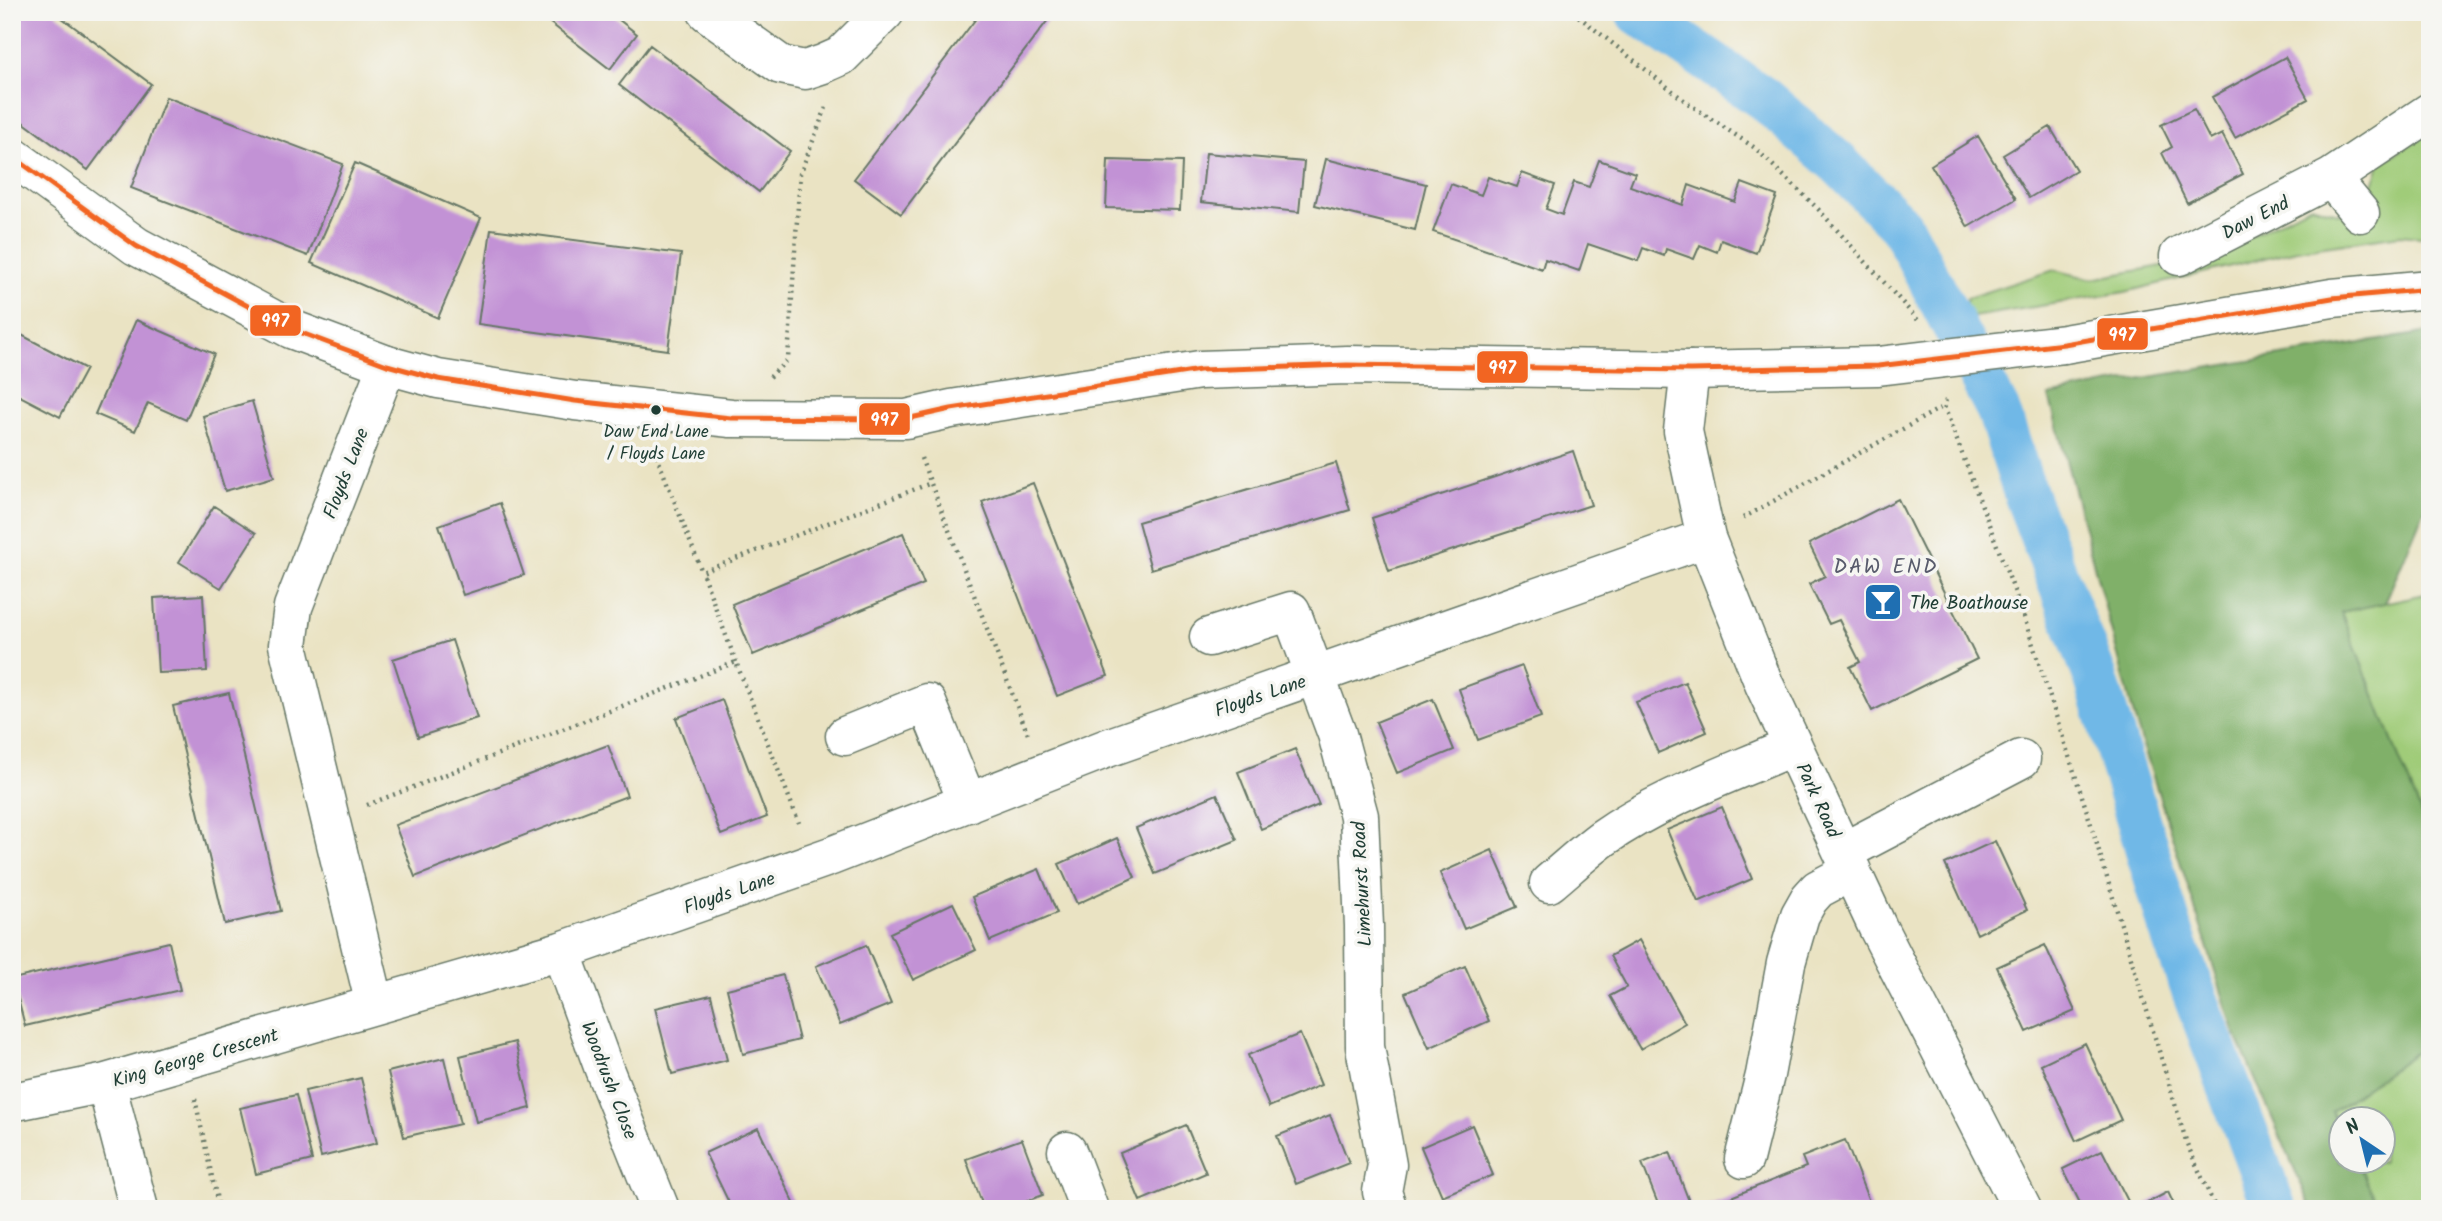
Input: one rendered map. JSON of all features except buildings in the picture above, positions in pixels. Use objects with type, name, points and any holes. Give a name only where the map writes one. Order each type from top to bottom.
[{"type":"street","points":[[707,12],[780,65],[805,70],[841,56],[885,12]]},
{"type":"street","name":"Daw End","points":[[2179,256],[2331,178],[2430,112]]},
{"type":"street","points":[[12,156],[135,246],[291,329],[387,365],[438,379],[575,401],[731,418],[906,419],[951,409],[1200,370],[1347,365],[1690,370],[1878,366],[2064,344],[2332,298],[2430,289]]},
{"type":"street","points":[[2331,178],[2360,213]]},
{"type":"street","name":"Floyds Lane","points":[[387,365],[293,607],[288,645],[375,1005],[561,951],[814,863],[1043,774],[1706,538]]},
{"type":"street","name":"Park Road","points":[[1690,370],[1683,431],[1706,538],[1764,684],[1847,861],[2022,1209]]},
{"type":"street","name":"Limehurst Road","points":[[1209,638],[1291,611],[1337,734],[1359,816],[1366,1047],[1387,1165],[1376,1203]]},
{"type":"street","points":[[845,736],[927,703],[968,803]]},
{"type":"street","points":[[1549,883],[1604,838],[1630,822],[1697,788],[1793,746]]},
{"type":"street","points":[[1744,1159],[1765,1075],[1786,963],[1800,915],[1809,899],[1847,861],[2021,760]]},
{"type":"street","name":"Woodrush Close","points":[[561,951],[604,1069],[660,1209]]},
{"type":"street","name":"King George Crescent","points":[[12,1102],[106,1083],[375,1005]]},
{"type":"street","points":[[106,1083],[139,1209]]},
{"type":"street","points":[[1067,1151],[1089,1209]]},
{"type":"path","points":[[1573,12],[1689,104],[1755,148],[1819,210],[1922,326]]},
{"type":"path","points":[[731,418],[788,359],[800,174],[832,91],[841,56]]},
{"type":"path","points":[[1947,394],[1944,406],[2023,614],[2090,821],[2187,1144],[2216,1209]]},
{"type":"path","points":[[1706,538],[1944,406]]},
{"type":"path","points":[[638,408],[814,863]]},
{"type":"path","points":[[906,419],[1043,774]]},
{"type":"path","points":[[702,572],[931,483]]},
{"type":"path","points":[[331,819],[736,662]]},
{"type":"path","points":[[186,1061],[219,1209]]},
{"type":"green space","points":[[2430,132],[2430,238],[2400,235],[2297,250],[2125,292],[1961,319],[1967,298],[2054,270],[2092,279],[2210,257],[2311,205],[2342,214],[2375,209],[2372,187],[2380,164]]},
{"type":"green space","points":[[2430,332],[2430,497],[2385,603],[2341,612],[2430,836],[2430,1042],[2340,1106],[2326,1106],[2326,1176],[2364,1176],[2380,1209],[2312,1209],[2234,1031],[2135,720],[2049,396],[2106,384]]},
{"type":"green space","points":[[2430,593],[2430,836],[2341,612]]},
{"type":"green space","points":[[2430,1042],[2430,1209],[2380,1209],[2364,1176],[2396,1176],[2396,1106],[2340,1106]]},
{"type":"waterway","points":[[1637,12],[1764,99],[1838,163],[1901,226],[1998,410],[2026,496],[2096,679],[2173,937],[2275,1209]]},
{"type":"transit line","name":"997","points":[[12,156],[136,246],[291,329],[387,365],[438,379],[575,401],[731,418],[906,419],[951,409],[1200,370],[1347,365],[1690,370],[1878,366],[2064,344],[2332,298],[2430,289]]},
{"type":"place","name":"Daw End Lane / Floyds Lane","points":[[656,410]]},
{"type":"place","name":"The Boathouse","points":[[1883,602]]},
{"type":"district","name":"DAW END","points":[[1886,566]]}]
